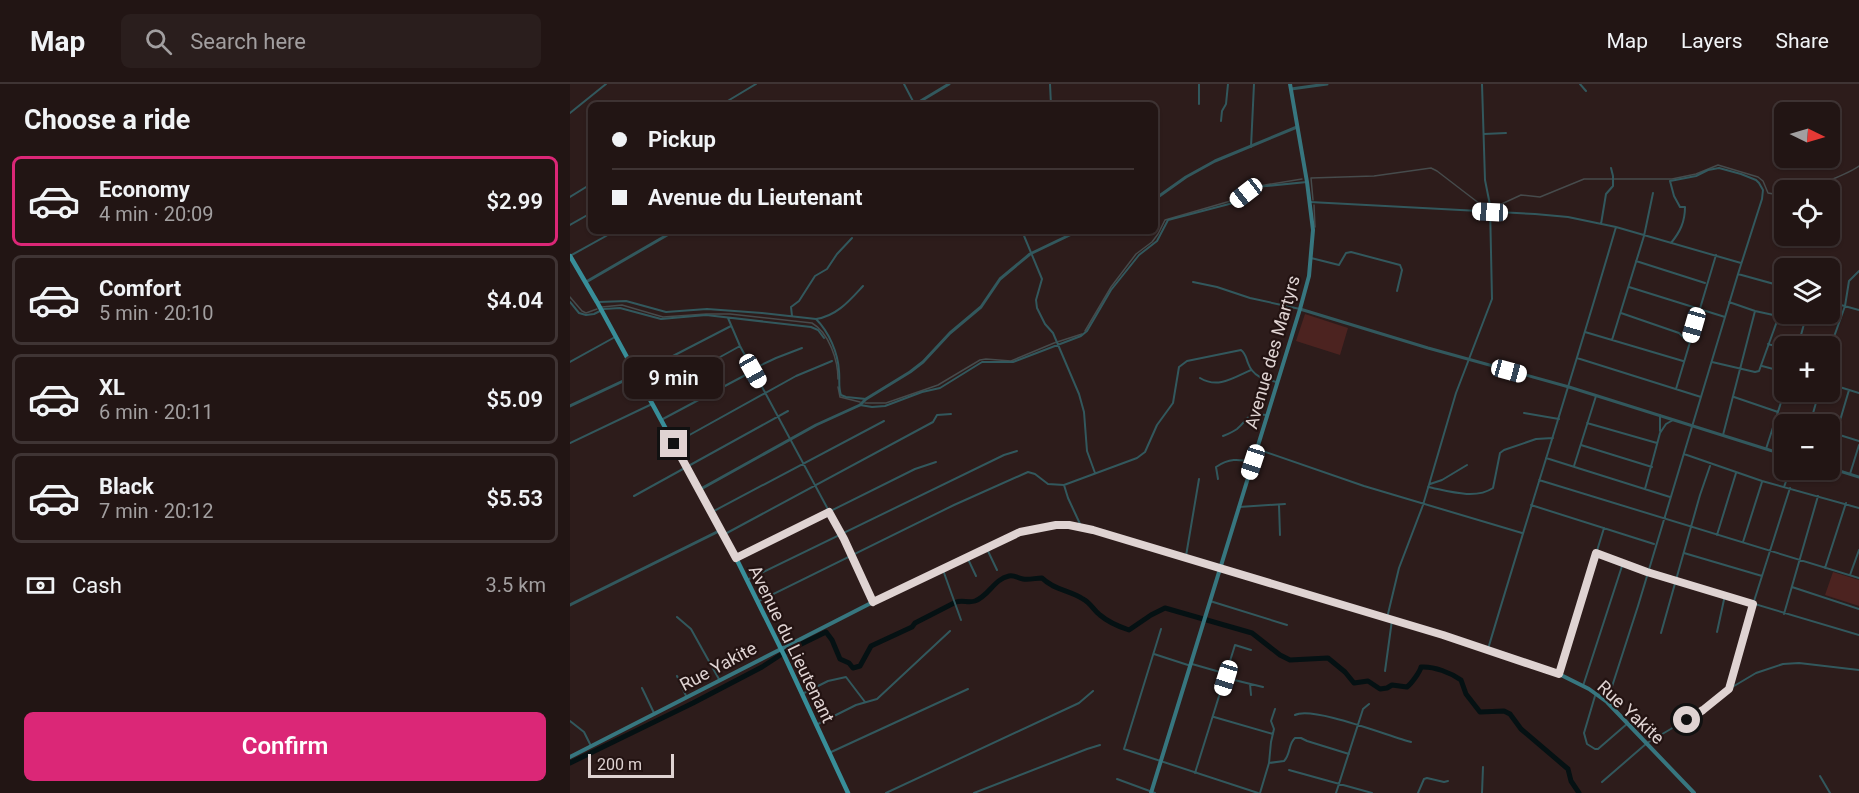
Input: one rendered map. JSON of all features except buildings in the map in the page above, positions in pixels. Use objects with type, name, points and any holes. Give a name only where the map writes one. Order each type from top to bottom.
[{"type":"main road","name":"Avenue des Martyrs","points":[[1153,792],[1306,287],[1313,233],[1307,182],[1290,87]]},
{"type":"main road","name":"Avenue du Lieutenant","points":[[570,256],[736,558],[848,793]]},
{"type":"main road","name":"Rue Yakite","points":[[570,757],[782,652],[873,602],[967,557],[1032,529],[1056,525],[1082,527],[1220,567],[1559,674],[1583,686],[1606,702],[1694,793]]},
{"type":"street","points":[[570,114],[606,84]]},
{"type":"street","points":[[726,102],[756,84]]},
{"type":"street","points":[[910,84],[905,86],[913,102]]},
{"type":"street","points":[[920,102],[949,84]]},
{"type":"street","points":[[1050,84],[1051,102]]},
{"type":"street","points":[[1198,104],[1199,84]]},
{"type":"street","points":[[1221,121],[1228,84]]},
{"type":"street","points":[[1251,147],[1254,84]]},
{"type":"street","points":[[1290,87],[1327,84]]},
{"type":"street","points":[[1385,671],[1389,619],[1400,568],[1423,505],[1456,393],[1492,299],[1490,205],[1485,180],[1482,84]]},
{"type":"street","points":[[1580,84],[1586,91]]},
{"type":"street","points":[[1158,197],[1213,162],[1298,127]]},
{"type":"street","points":[[1484,134],[1506,133]]},
{"type":"street","points":[[1600,224],[1606,194],[1613,186],[1611,168]]},
{"type":"street","points":[[1606,702],[1638,606],[1763,192],[1758,182],[1741,174],[1718,168],[1696,176],[1670,181],[1677,203],[1680,207],[1685,207],[1681,229],[1671,243]]},
{"type":"street","points":[[860,405],[885,406],[940,388],[982,362],[1013,362],[1056,343],[1081,336],[1087,331],[1111,290],[1139,255],[1157,241],[1168,220],[1234,202],[1256,187],[1307,182]]},
{"type":"street","points":[[570,197],[588,186]]},
{"type":"street","points":[[1612,340],[1644,236],[1653,193]]},
{"type":"street","points":[[1310,202],[1556,216],[1616,227],[1741,263]]},
{"type":"street","points":[[570,225],[588,215]]},
{"type":"street","points":[[1488,650],[1616,227]]},
{"type":"street","points":[[570,256],[610,234]]},
{"type":"street","points":[[586,282],[669,234]]},
{"type":"street","points":[[1023,234],[1042,281],[1036,300],[1037,308],[1079,394],[1084,412],[1087,451],[1095,473]]},
{"type":"street","points":[[699,490],[860,405],[910,372],[981,307],[1000,279],[1030,254],[1072,234]]},
{"type":"street","points":[[792,316],[791,307],[799,301],[814,277],[827,269],[852,238]]},
{"type":"street","points":[[1311,258],[1339,265],[1346,253],[1351,252],[1400,266],[1402,270],[1397,291]]},
{"type":"street","points":[[1676,389],[1716,255]]},
{"type":"street","points":[[1636,261],[1706,284]]},
{"type":"street","points":[[1834,336],[1845,306],[1849,281],[1859,271]]},
{"type":"street","points":[[1737,274],[1774,284]]},
{"type":"street","points":[[1193,282],[1300,309],[1469,360],[1569,387],[1774,452]]},
{"type":"street","points":[[597,303],[626,301],[666,312],[707,309],[816,319],[829,316],[840,309],[863,285]]},
{"type":"street","points":[[1629,287],[1725,317]]},
{"type":"street","points":[[570,302],[582,315],[620,308],[667,320],[706,315],[811,327],[818,330],[824,339]]},
{"type":"street","points":[[1729,302],[1774,315]]},
{"type":"street","points":[[1840,305],[1859,310]]},
{"type":"street","points":[[1723,435],[1755,311]]},
{"type":"street","points":[[1621,313],[1679,333],[1689,343]]},
{"type":"street","points":[[729,318],[740,346],[852,555],[873,602]]},
{"type":"street","points":[[816,319],[825,330],[835,354],[840,370],[841,395],[865,400]]},
{"type":"street","points":[[1713,362],[1759,371],[1775,324]]},
{"type":"street","points":[[570,406],[731,326]]},
{"type":"street","points":[[1585,332],[1684,362]]},
{"type":"street","points":[[570,362],[615,337]]},
{"type":"street","points":[[1768,344],[1774,346]]},
{"type":"street","points":[[648,397],[740,346]]},
{"type":"street","points":[[661,420],[776,358],[802,348]]},
{"type":"street","points":[[757,602],[1028,472],[1035,474],[1048,484],[1064,485],[1137,458],[1143,454],[1157,425],[1173,403],[1177,372],[1182,364],[1241,351],[1245,353],[1251,370],[1256,376],[1277,382]]},
{"type":"street","points":[[1577,358],[1701,398]]},
{"type":"street","points":[[674,444],[796,376],[832,361]]},
{"type":"street","points":[[1762,366],[1774,369]]},
{"type":"street","points":[[1200,378],[1218,384],[1251,370]]},
{"type":"street","points":[[1840,387],[1859,393]]},
{"type":"street","points":[[1840,420],[1849,390]]},
{"type":"street","points":[[1574,466],[1596,396]]},
{"type":"street","points":[[1734,397],[1778,412]]},
{"type":"street","points":[[1766,449],[1781,402]]},
{"type":"street","points":[[570,443],[652,404]]},
{"type":"street","points":[[634,496],[788,411]]},
{"type":"street","points":[[1524,413],[1559,419]]},
{"type":"street","points":[[570,605],[723,533],[933,422],[938,415],[951,414]]},
{"type":"street","points":[[1223,436],[1237,429],[1247,417],[1255,414],[1267,415]]},
{"type":"street","points":[[1660,416],[1660,434]]},
{"type":"street","points":[[1645,489],[1660,434],[1666,424],[1674,420]]},
{"type":"street","points":[[711,512],[884,421]]},
{"type":"street","points":[[1587,423],[1657,443]]},
{"type":"street","points":[[1840,436],[1859,443],[1850,474]]},
{"type":"street","points":[[1429,485],[1467,494],[1488,491],[1493,488],[1500,453],[1536,439],[1553,438]]},
{"type":"street","points":[[1581,445],[1652,467]]},
{"type":"street","points":[[1257,449],[1353,483],[1522,533]]},
{"type":"street","points":[[747,580],[1004,455],[1017,451]]},
{"type":"street","points":[[1684,454],[1736,473],[1859,508]]},
{"type":"street","points":[[1546,458],[1670,497]]},
{"type":"street","points":[[1218,479],[1216,467],[1224,462],[1233,459],[1253,462]]},
{"type":"street","points":[[736,558],[915,470],[936,462]]},
{"type":"street","points":[[1429,485],[1467,465]]},
{"type":"street","points":[[1661,633],[1711,465]]},
{"type":"street","points":[[1840,471],[1859,477]]},
{"type":"street","points":[[1717,535],[1736,473]]},
{"type":"street","points":[[1186,557],[1199,479]]},
{"type":"street","points":[[1539,480],[1859,578]]},
{"type":"street","points":[[1784,487],[1786,480]]},
{"type":"street","points":[[1743,542],[1762,481]]},
{"type":"street","points":[[1064,485],[1082,527]]},
{"type":"street","points":[[1729,689],[1790,488]]},
{"type":"street","points":[[1784,614],[1818,496]]},
{"type":"street","points":[[1825,568],[1846,503]]},
{"type":"street","points":[[1279,504],[1280,535]]},
{"type":"street","points":[[1239,507],[1286,504]]},
{"type":"street","points":[[1531,505],[1656,545]]},
{"type":"street","points":[[1559,674],[1604,528]]},
{"type":"street","points":[[986,548],[998,570]]},
{"type":"street","points":[[1850,575],[1859,550]]},
{"type":"street","points":[[1596,553],[1647,572],[1859,635]]},
{"type":"street","points":[[1684,553],[1762,576]]},
{"type":"street","points":[[967,557],[976,576]]},
{"type":"street","points":[[1583,686],[1623,563]]},
{"type":"street","points":[[942,569],[961,620]]},
{"type":"street","points":[[1792,586],[1859,609]]},
{"type":"street","points":[[1716,632],[1725,595]]},
{"type":"street","points":[[1209,601],[1287,625]]},
{"type":"street","points":[[677,617],[691,629],[721,681]]},
{"type":"street","points":[[1161,629],[1124,749],[1161,763],[1259,793],[1269,763],[1274,727],[1271,721],[1275,710]]},
{"type":"street","points":[[816,725],[856,705],[877,699],[950,631]]},
{"type":"street","points":[[1195,773],[1235,644],[1251,650]]},
{"type":"street","points":[[1153,654],[1263,687]]},
{"type":"street","points":[[1602,782],[1647,743],[1703,710],[1729,689],[1756,673],[1784,664],[1807,664],[1859,670]]},
{"type":"street","points":[[676,676],[687,698]]},
{"type":"street","points":[[802,694],[828,681],[846,677],[865,702]]},
{"type":"street","points":[[1250,684],[1251,695]]},
{"type":"street","points":[[642,688],[655,714]]},
{"type":"street","points":[[829,753],[968,690]]},
{"type":"street","points":[[886,793],[1079,703],[1093,691]]},
{"type":"street","points":[[1596,694],[1584,733],[1587,744],[1598,749],[1628,723]]},
{"type":"street","points":[[1336,793],[1363,709],[1369,704]]},
{"type":"street","points":[[1295,715],[1306,712],[1338,718],[1411,742]]},
{"type":"street","points":[[1214,717],[1273,734]]},
{"type":"street","points":[[570,721],[584,732],[592,747]]},
{"type":"street","points":[[1269,763],[1280,763],[1286,759],[1290,742],[1295,738],[1349,754]]},
{"type":"street","points":[[975,793],[1100,745]]},
{"type":"street","points":[[1482,793],[1483,767]]},
{"type":"street","points":[[1289,770],[1372,793]]},
{"type":"street","points":[[1820,776],[1830,793]]},
{"type":"street","points":[[1418,793],[1427,778],[1448,781]]},
{"type":"street","points":[[1117,779],[1153,792]]},
{"type":"shaded area","points":[[1305,314],[1348,328],[1340,355],[1296,341]]},
{"type":"shaded area","points":[[1833,572],[1859,580],[1859,606],[1825,595]]},
{"type":"waterway","points":[[1313,200],[1311,178],[1374,176],[1431,168],[1486,207],[1495,207],[1521,195],[1540,197],[1584,179],[1672,179],[1696,174],[1718,165],[1758,177],[1763,181],[1768,193],[1774,194]]},
{"type":"waterway","points":[[1830,180],[1859,166]]},
{"type":"waterway","points":[[1259,186],[1302,179]]},
{"type":"waterway","points":[[1085,331],[1111,287],[1136,254],[1152,242],[1165,220],[1234,200],[1254,187]]},
{"type":"waterway","points":[[1314,205],[1315,227]]},
{"type":"waterway","points":[[570,297],[586,313],[597,309]]},
{"type":"waterway","points":[[602,307],[622,305],[663,317],[730,314],[812,323],[828,340],[838,379]]},
{"type":"waterway","points":[[865,403],[886,403],[938,385],[980,360],[1011,361],[1082,334]]},
{"type":"waterway","points":[[838,387],[840,397],[860,402]]},
{"type":"waterway","points":[[570,763],[693,703],[826,632],[840,659],[849,663],[853,668],[860,666],[871,646],[912,627],[915,623],[956,602],[973,602],[980,599],[999,580],[1011,576],[1025,579],[1042,578],[1086,601],[1103,618],[1129,630],[1165,608],[1252,633],[1290,660],[1328,658],[1354,683],[1368,681],[1380,689],[1392,685],[1407,687],[1421,667],[1442,671],[1461,680],[1466,694],[1480,712],[1504,711],[1510,714],[1521,729],[1568,769],[1571,781],[1579,793]]},
{"type":"route","points":[[674,444],[736,558],[829,512],[873,602],[1020,532],[1044,526],[1069,525],[1220,567],[1443,635],[1559,674],[1596,553],[1647,572],[1753,604],[1729,689],[1687,720]]}]
